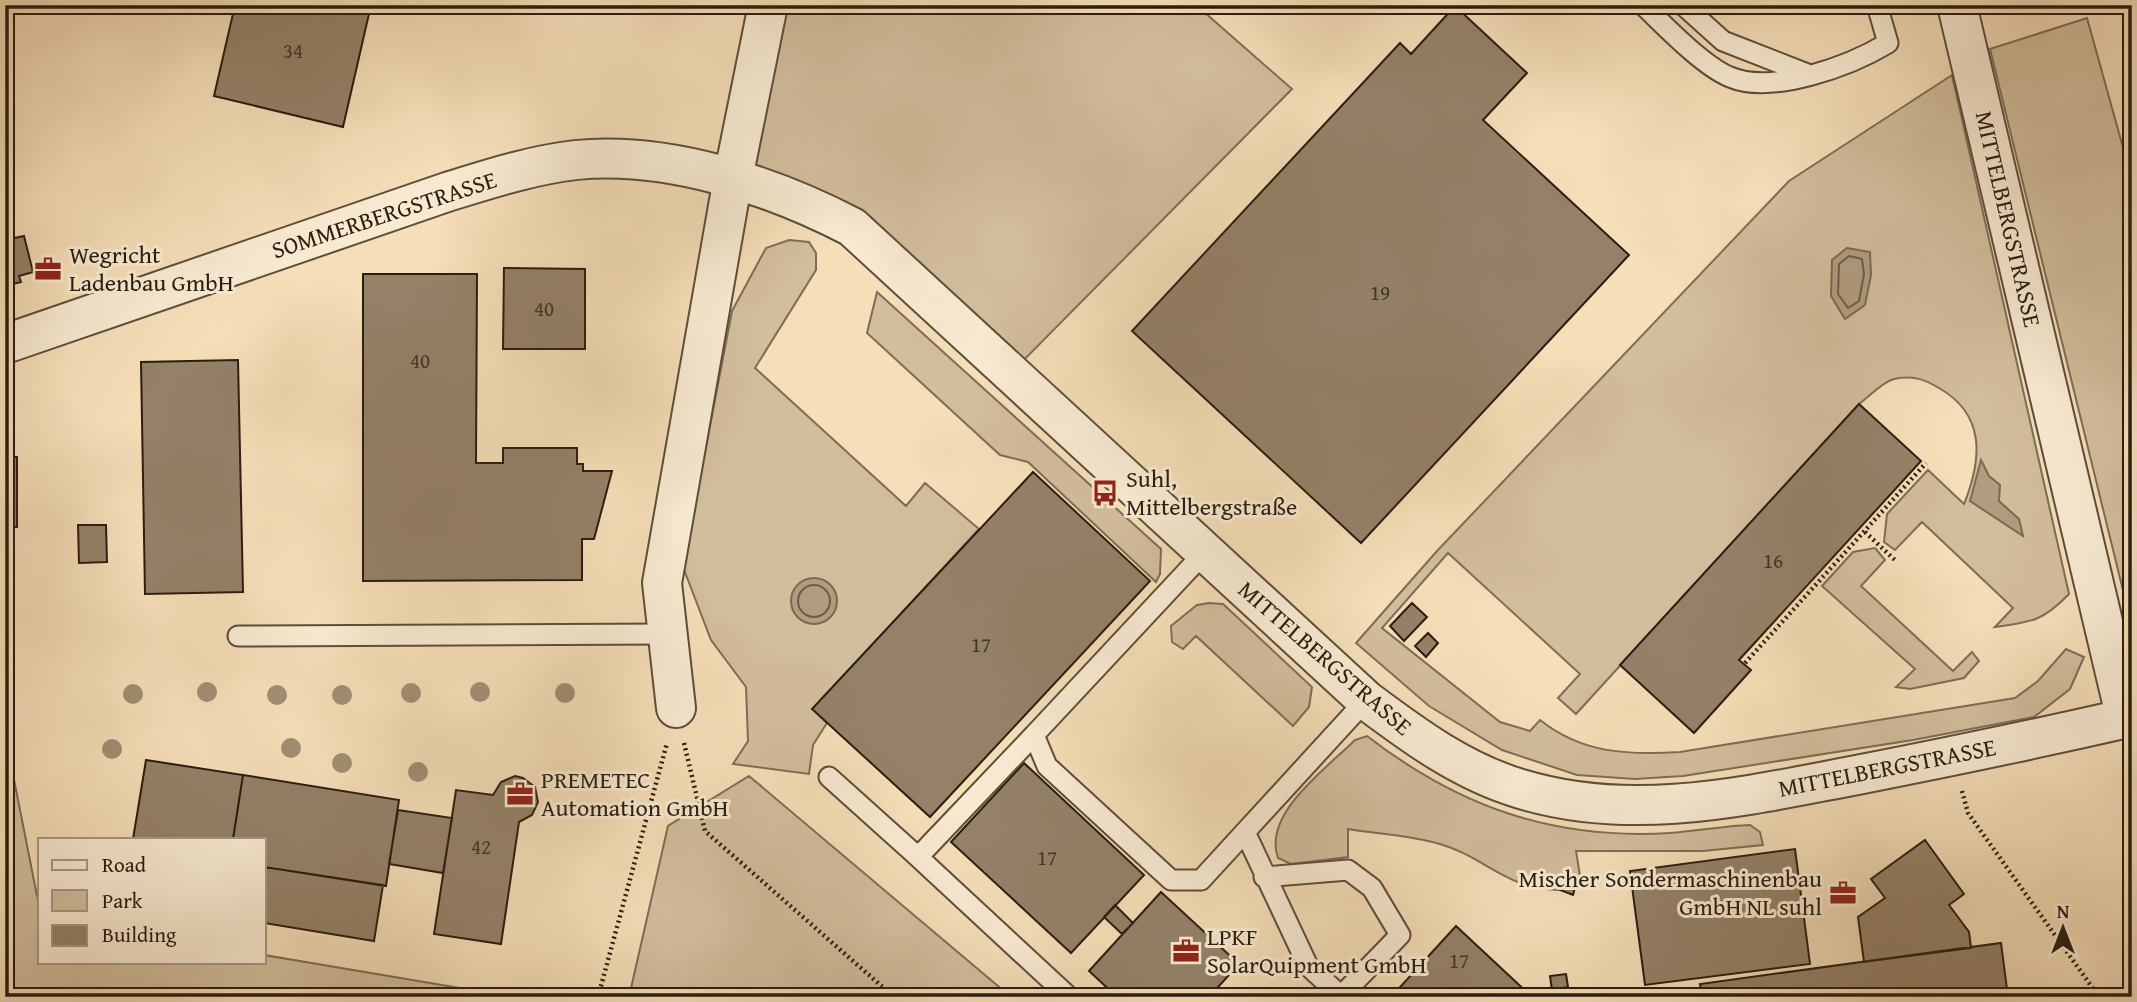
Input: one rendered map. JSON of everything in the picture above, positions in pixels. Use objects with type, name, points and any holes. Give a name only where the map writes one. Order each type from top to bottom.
[{"type":"street","points":[[676,708],[662,583],[733,178],[768,5]]},
{"type":"street","name":"MITTELBERGSTRASSE","points":[[733,178],[771,189],[852,226],[1366,700],[1459,764],[1521,789],[1584,803],[1656,807],[1741,797],[1952,757],[2129,718],[1957,5]]},
{"type":"street","name":"SOMMERBERGSTRASSE","points":[[5,344],[447,192],[516,172],[577,160],[636,162],[733,178]]},
{"type":"lane","points":[[1643,5],[1690,48],[1728,77],[1759,85],[1810,75],[1888,43],[1877,5]]},
{"type":"lane","points":[[1683,5],[1723,41],[1810,75]]},
{"type":"lane","points":[[918,857],[1205,553]]},
{"type":"lane","points":[[237,636],[668,634]]},
{"type":"lane","points":[[1034,736],[1047,766],[1171,880],[1201,880],[1290,779],[1366,700]]},
{"type":"lane","points":[[829,777],[1069,997]]},
{"type":"lane","points":[[1245,832],[1264,877],[1308,966],[1341,996],[1400,936],[1372,888],[1348,870],[1264,877]]},
{"type":"path","points":[[1745,663],[1926,463]]},
{"type":"path","points":[[1865,532],[1896,561]]},
{"type":"path","points":[[598,997],[676,708]]},
{"type":"path","points":[[676,708],[705,831],[894,997]]},
{"type":"path","points":[[1952,757],[1968,813],[2099,997]]},
{"type":"green space","points":[[768,5],[1207,5],[1203,11],[1292,89],[1010,374],[852,227],[733,178]]},
{"type":"green space","points":[[2087,18],[2132,180],[2132,627],[1990,49]]},
{"type":"green space","points":[[1952,75],[2069,594],[2060,603],[2036,619],[1995,627],[2013,608],[1922,522],[1895,550],[1884,542],[1887,514],[1928,470],[1964,504],[1974,471],[1976,439],[1965,411],[1939,388],[1923,380],[1907,377],[1885,383],[1859,404],[1576,714],[1558,698],[1580,674],[1448,553],[1382,628],[1500,722],[1530,731],[1540,720],[1573,740],[1589,746],[1624,752],[1680,752],[2015,698],[2038,681],[2066,649],[2084,657],[2070,689],[2034,717],[1913,740],[1683,776],[1635,779],[1577,775],[1502,750],[1429,706],[1356,643],[1437,551],[1789,181]]},
{"type":"green space","points":[[789,240],[809,242],[816,253],[816,270],[755,368],[906,506],[925,483],[979,529],[813,709],[827,723],[813,745],[809,774],[733,764],[748,741],[746,687],[711,640],[683,567],[732,311],[766,248]]},
{"type":"green space","points":[[877,292],[1161,549],[1160,574],[1156,582],[1028,462],[1000,455],[867,333]]},
{"type":"green space","points":[[1875,548],[1885,560],[1861,586],[1953,671],[1972,652],[1979,661],[1964,678],[1910,689],[1896,687],[1915,669],[1822,586],[1853,552]]},
{"type":"green space","points":[[1223,604],[1312,687],[1309,707],[1293,726],[1196,636],[1183,649],[1172,642],[1171,626],[1197,605]]},
{"type":"green space","points":[[5,734],[38,901],[38,964],[266,964],[266,955],[513,997],[5,997]]},
{"type":"green space","points":[[1367,736],[1437,782],[1472,800],[1509,814],[1586,831],[1627,834],[1670,833],[1750,825],[1760,832],[1763,845],[1703,851],[1576,851],[1581,882],[1564,880],[1560,890],[1525,885],[1440,844],[1348,829],[1348,857],[1291,864],[1278,858],[1276,841],[1279,825],[1288,809],[1314,778],[1355,740]]},
{"type":"green space","points":[[749,776],[1011,997],[629,997],[668,826]]},
{"type":"water","points":[[1847,248],[1870,252],[1871,275],[1865,305],[1845,319],[1831,296],[1832,260]]},
{"type":"water","points":[[1981,460],[1989,476],[2000,485],[1999,501],[2019,519],[2023,536],[1970,501]]},
{"type":"water","points":[[814,578],[830,585],[837,601],[830,617],[814,624],[798,617],[791,601],[798,585]]},
{"type":"building","points":[[235,5],[371,5],[343,127],[214,96]]},
{"type":"building","points":[[1455,6],[1527,73],[1483,120],[1629,255],[1361,543],[1132,331],[1400,43],[1411,54]]},
{"type":"building","points":[[9,235],[10,239],[24,236],[33,272],[19,276],[21,282],[5,286],[5,236]]},
{"type":"building","points":[[504,268],[585,269],[585,349],[503,349]]},
{"type":"building","points":[[363,274],[477,274],[476,463],[503,463],[503,448],[577,448],[577,464],[583,464],[583,471],[612,471],[594,539],[582,539],[582,580],[363,581]]},
{"type":"building","points":[[238,360],[243,592],[145,594],[141,362]]},
{"type":"building","points":[[1859,404],[1921,461],[1739,660],[1751,670],[1694,733],[1620,665]]},
{"type":"building","points":[[5,457],[17,457],[17,527],[5,527]]},
{"type":"building","points":[[1033,472],[1150,581],[930,817],[812,709]]},
{"type":"building","points":[[78,525],[106,525],[107,562],[79,563]]},
{"type":"building","points":[[1412,603],[1427,617],[1404,641],[1390,626]]},
{"type":"building","points":[[1428,633],[1438,643],[1426,657],[1415,646]]},
{"type":"building","points":[[146,760],[243,775],[233,838],[133,838]]},
{"type":"building","points":[[1024,763],[1144,875],[1071,953],[951,842]]},
{"type":"building","points":[[243,775],[399,800],[386,886],[266,867],[266,838],[233,838]]},
{"type":"building","points":[[515,776],[523,778],[535,787],[538,802],[532,815],[519,822],[501,944],[434,934],[456,790],[493,795],[501,782]]},
{"type":"building","points":[[398,810],[452,818],[443,873],[389,864]]},
{"type":"building","points":[[1925,840],[1964,894],[1949,905],[1969,932],[1971,948],[1864,962],[1858,917],[1885,898],[1871,879]]},
{"type":"building","points":[[1795,849],[1810,964],[1645,985],[1630,871]]},
{"type":"building","points":[[266,867],[383,885],[374,941],[266,923]]},
{"type":"building","points":[[1564,880],[1576,884],[1573,895],[1560,890]]},
{"type":"building","points":[[1161,892],[1239,964],[1209,997],[1117,997],[1089,971]]},
{"type":"building","points":[[1115,905],[1133,923],[1122,934],[1104,917]]},
{"type":"building","points":[[1456,926],[1530,995],[1391,997]]},
{"type":"building","points":[[2001,943],[2008,997],[1702,997],[1700,984]]},
{"type":"building","points":[[1566,974],[1568,987],[1552,990],[1550,976]]},
{"type":"building","points":[[1236,988],[1245,997],[1228,997]]},
{"type":"place","name":"Wegricht Ladenbau GmbH","points":[[48,269]]},
{"type":"place","name":"Suhl, Mittelbergstraße","points":[[1105,493]]},
{"type":"place","name":"PREMETEC Automation GmbH","points":[[520,794]]},
{"type":"place","name":"Mischer Sondermaschinenbau GmbH NL suhl","points":[[1843,893]]},
{"type":"place","name":"LPKF SolarQuipment GmbH","points":[[1186,951]]}]
